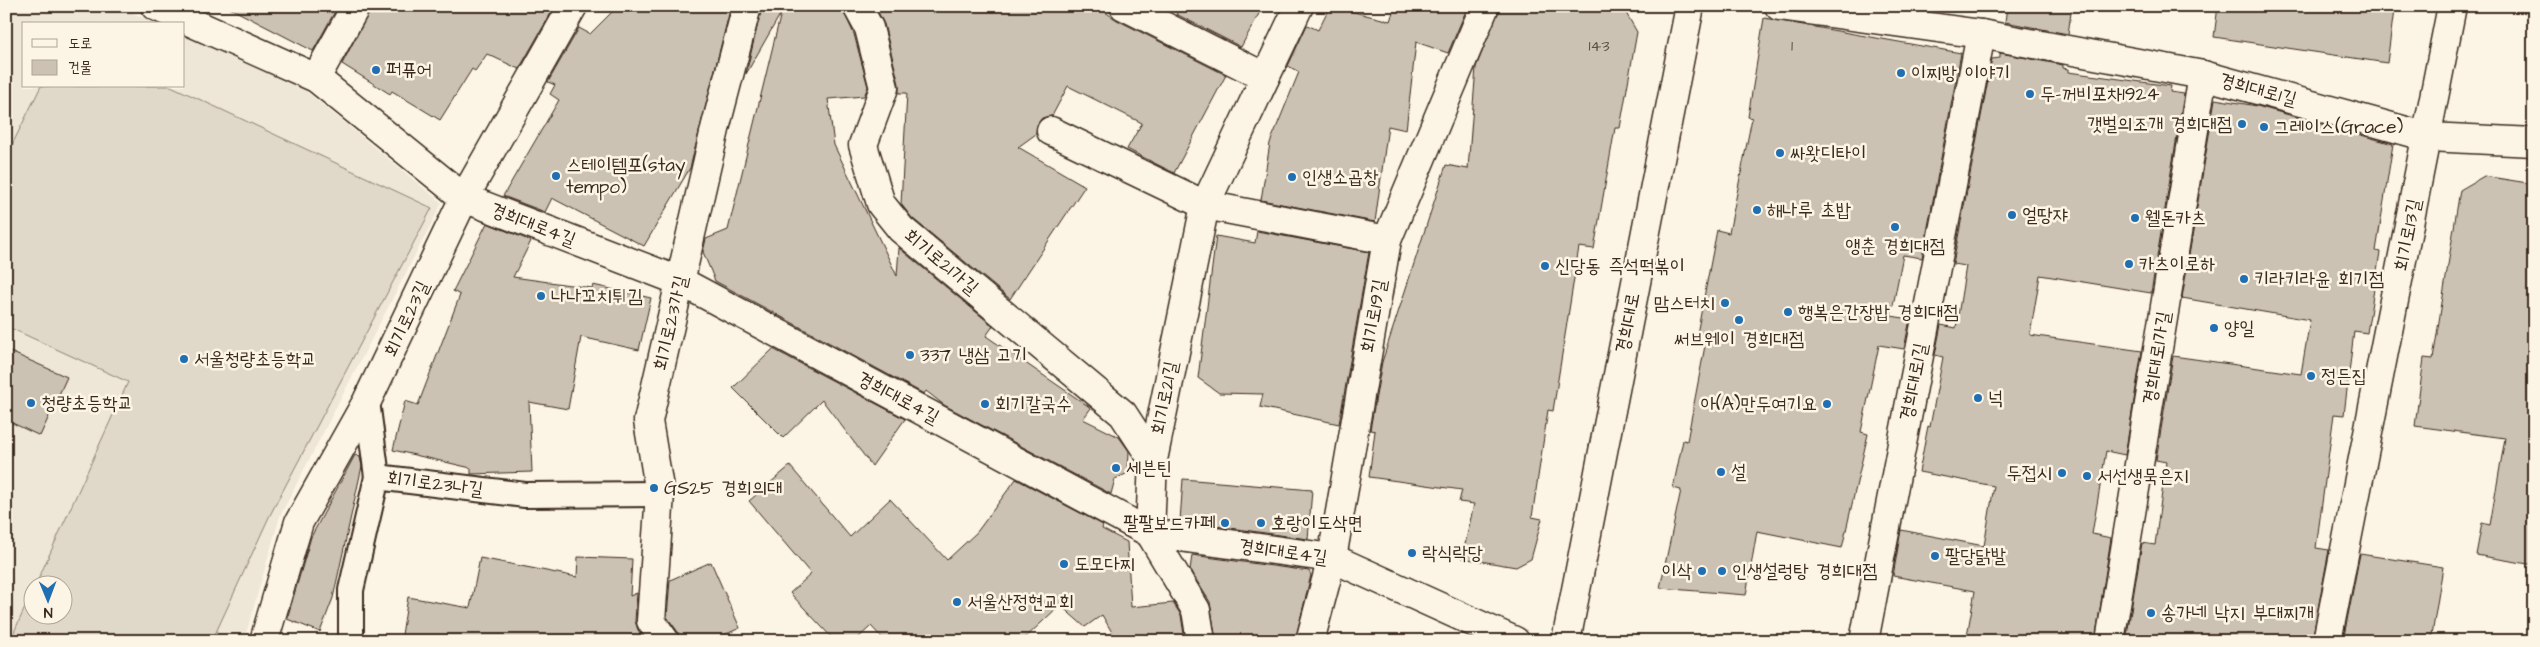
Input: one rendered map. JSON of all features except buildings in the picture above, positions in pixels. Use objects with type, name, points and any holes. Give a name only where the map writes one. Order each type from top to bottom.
[{"type":"street","name":"경희대로4길","points":[[156,6],[312,85],[464,198],[682,282],[1150,533],[1332,558],[1515,641]]},
{"type":"street","points":[[312,85],[356,6]]},
{"type":"street","name":"회기로23길","points":[[264,641],[300,522],[367,401],[464,198],[573,6]]},
{"type":"street","name":"회기로23가길","points":[[665,641],[651,621],[660,494],[648,420],[682,282],[716,125],[747,6]]},
{"type":"street","name":"회기로21가길","points":[[857,6],[869,28],[884,88],[863,145],[881,204],[901,229],[1123,414],[1153,460]]},
{"type":"street","points":[[1124,6],[1264,77]]},
{"type":"street","name":"회기로21길","points":[[1150,533],[1153,460],[1205,205],[1299,6]]},
{"type":"street","name":"회기로19길","points":[[1310,641],[1332,558],[1387,240],[1485,6]]},
{"type":"street","name":"경희대로","points":[[1566,641],[1690,6]]},
{"type":"street","name":"경희대로1길","points":[[1779,6],[1981,34],[2203,75],[2428,137],[2534,142]]},
{"type":"street","name":"회기로13길","points":[[2327,641],[2428,137],[2452,6]]},
{"type":"street","name":"경희대로1길","points":[[1864,641],[1981,34]]},
{"type":"street","name":"경희대로1가길","points":[[2110,641],[2203,75]]},
{"type":"street","points":[[1050,131],[1205,205],[1387,240]]},
{"type":"street","points":[[1150,533],[1196,610],[1201,641]]},
{"type":"lane","points":[[367,401],[377,477]]},
{"type":"lane","name":"회기로23나길","points":[[351,641],[350,590],[377,477],[524,495],[660,494]]},
{"type":"shaded area","name":"서울청량초등학교","points":[[6,6],[118,6],[153,22],[22,22],[22,88],[185,88],[185,35],[301,87],[442,203],[280,516],[244,641],[6,641]]},
{"type":"shaded area","name":"서울청량초등학교","points":[[40,88],[175,88],[432,208],[269,517],[212,641],[10,641],[22,614],[22,624],[72,624],[72,574],[41,574],[128,382],[6,326],[6,157]]},
{"type":"place","name":"퍼퓨어","points":[[376,70]]},
{"type":"place","name":"이찌방 이야기","points":[[1901,73]]},
{"type":"place","name":"두-꺼비포차1924","points":[[2030,94]]},
{"type":"place","name":"갯벌의조개 경희대점","points":[[2242,124]]},
{"type":"place","name":"그레이스(Grace)","points":[[2264,127]]},
{"type":"place","name":"싸왓디타이","points":[[1780,153]]},
{"type":"place","name":"스테이템포(stay tempo)","points":[[556,176]]},
{"type":"place","name":"인생소곱창","points":[[1292,177]]},
{"type":"place","name":"해나루 초밥","points":[[1757,210]]},
{"type":"place","name":"얼땅쟈","points":[[2012,215]]},
{"type":"place","name":"웰돈카츠","points":[[2135,218]]},
{"type":"place","name":"앵춘 경희대점","points":[[1895,227]]},
{"type":"place","name":"카츠이로하","points":[[2129,264]]},
{"type":"place","name":"신당동 즉석떡볶이","points":[[1545,266]]},
{"type":"place","name":"키라키라윤 회기점","points":[[2244,279]]},
{"type":"place","name":"나나꼬치튀김","points":[[541,296]]},
{"type":"place","name":"맘스터치","points":[[1725,303]]},
{"type":"place","name":"행복은간장밥 경희대점","points":[[1788,312]]},
{"type":"place","name":"써브웨이 경희대점","points":[[1739,320]]},
{"type":"place","name":"양일","points":[[2214,328]]},
{"type":"place","name":"337 냉삼 고기","points":[[910,355]]},
{"type":"place","name":"서울청량초등학교","points":[[184,359]]},
{"type":"place","name":"정든집","points":[[2311,376]]},
{"type":"place","name":"넉","points":[[1978,398]]},
{"type":"place","name":"청량초등학교","points":[[31,403]]},
{"type":"place","name":"회기칼국수","points":[[985,404]]},
{"type":"place","name":"아(A)만두여기요","points":[[1827,404]]},
{"type":"place","name":"세븐틴","points":[[1116,468]]},
{"type":"place","name":"설","points":[[1721,472]]},
{"type":"place","name":"두접시","points":[[2062,473]]},
{"type":"place","name":"서선생묵은지","points":[[2087,476]]},
{"type":"place","name":"GS25 경희의대","points":[[654,488]]},
{"type":"place","name":"팔팔보드카페","points":[[1225,523]]},
{"type":"place","name":"호랑이도삭면","points":[[1261,523]]},
{"type":"place","name":"락식락당","points":[[1412,553]]},
{"type":"place","name":"팔당닭발","points":[[1935,556]]},
{"type":"place","name":"도모다찌","points":[[1064,564]]},
{"type":"place","name":"이삭","points":[[1702,571]]},
{"type":"place","name":"인생설렁탕 경희대점","points":[[1722,571]]},
{"type":"place","name":"서울산정현교회","points":[[957,602]]},
{"type":"place","name":"송가네 낙지 부대찌개","points":[[2151,613]]}]
